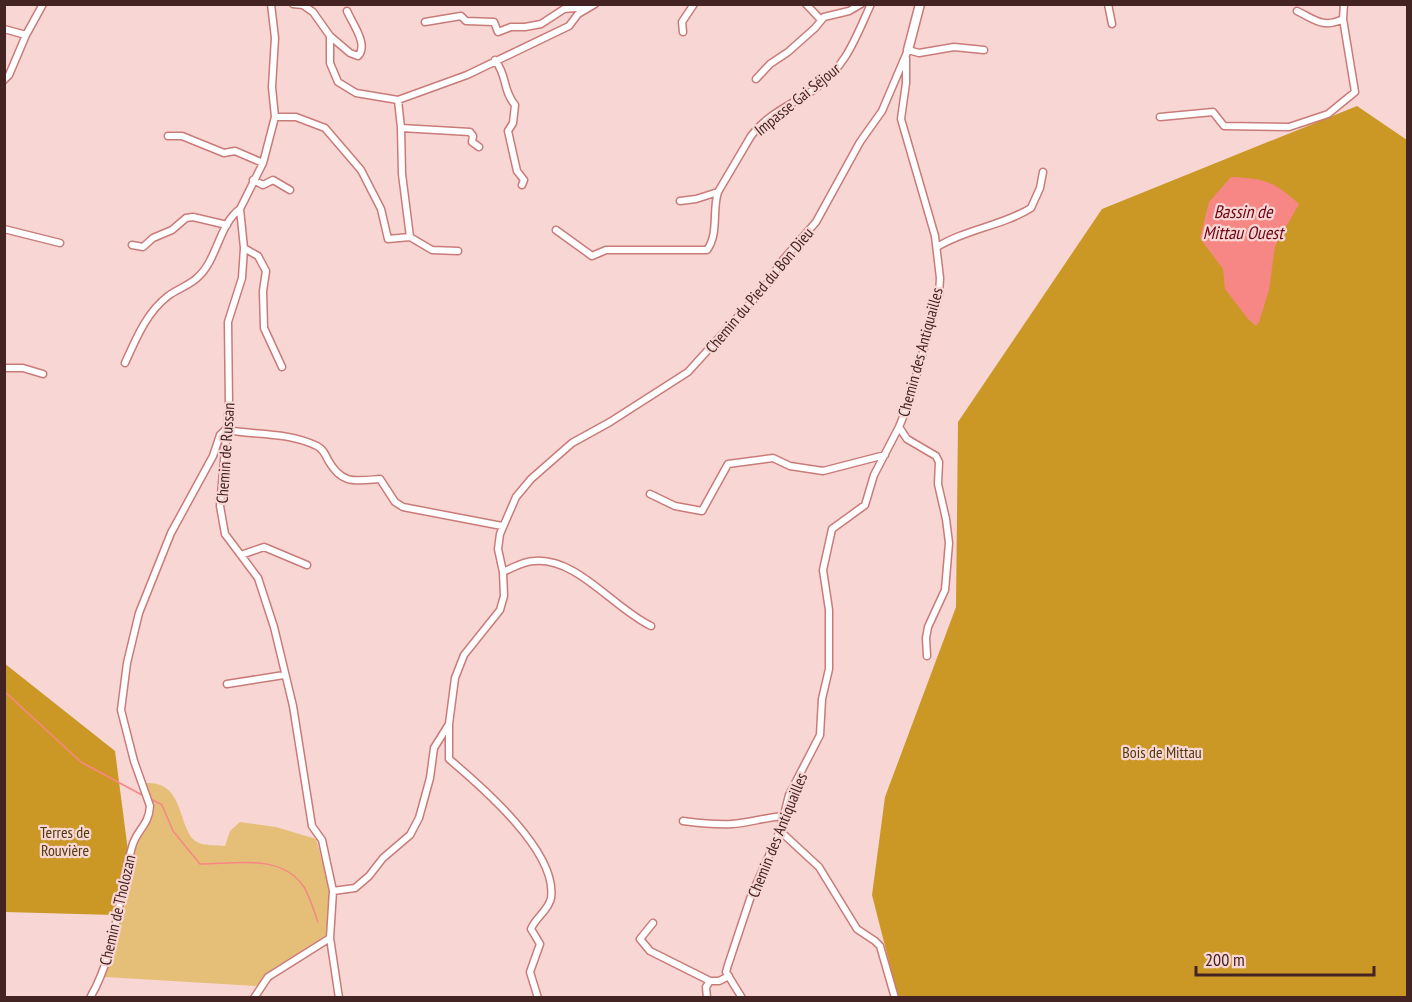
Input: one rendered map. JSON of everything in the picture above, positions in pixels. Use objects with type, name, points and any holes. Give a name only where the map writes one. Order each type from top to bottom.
[{"type":"street","points":[[4,80],[9,75],[26,34],[43,4]]},
{"type":"street","points":[[125,363],[146,318],[166,297],[200,276],[231,215],[240,209],[263,163],[275,117],[272,87],[275,38],[271,4]]},
{"type":"street","points":[[293,4],[303,5],[313,12],[330,36],[350,53],[358,56],[363,48],[347,11]]},
{"type":"street","points":[[683,32],[682,22],[694,4]]},
{"type":"street","points":[[806,4],[821,20]]},
{"type":"street","points":[[756,79],[770,64],[788,52],[824,16],[849,11],[861,4]]},
{"type":"street","name":"Impasse Gai Séjour","points":[[556,230],[592,256],[606,250],[707,250],[712,243],[718,192],[756,129],[789,103],[815,88],[843,61],[853,48],[871,4]]},
{"type":"street","points":[[920,4],[907,54],[954,47],[984,50]]},
{"type":"street","points":[[1108,4],[1112,24]]},
{"type":"street","points":[[1161,117],[1213,112],[1224,126],[1288,126],[1328,114],[1355,92],[1343,19],[1344,4]]},
{"type":"street","points":[[330,36],[330,63],[338,82],[356,93],[398,100],[467,75],[569,26],[578,14],[592,6]]},
{"type":"street","points":[[425,22],[461,16],[466,21],[494,22],[498,32],[511,27],[541,24],[564,9],[592,6]]},
{"type":"street","points":[[1297,10],[1319,23],[1332,23],[1343,19]]},
{"type":"street","points":[[4,29],[26,34]]},
{"type":"street","name":"Chemin des Antiquailles","points":[[729,976],[726,972],[751,896],[780,831],[789,795],[819,735],[822,699],[829,669],[829,610],[823,570],[832,529],[865,505],[873,475],[908,405],[939,295],[937,247],[920,178],[907,144],[901,118],[907,54]]},
{"type":"street","name":"Chemin du Pied du Bon Dieu","points":[[333,891],[355,888],[369,876],[383,858],[410,835],[419,818],[430,778],[434,748],[449,724],[455,678],[464,655],[500,610],[505,589],[498,549],[502,526],[516,497],[572,443],[610,422],[688,372],[765,287],[782,261],[816,222],[860,142],[882,111],[907,54]]},
{"type":"street","points":[[495,60],[503,71],[507,96],[515,105],[513,123],[508,131],[517,171],[524,180],[522,185]]},
{"type":"street","points":[[398,100],[402,174],[411,237]]},
{"type":"street","points":[[275,117],[296,117],[325,128],[361,171],[381,209],[388,239],[411,237],[432,250],[458,251]]},
{"type":"street","points":[[401,128],[470,132],[473,136],[472,142],[479,147]]},
{"type":"street","points":[[168,136],[182,136],[224,153],[235,151],[263,163]]},
{"type":"street","points":[[937,247],[953,237],[985,228],[1031,208],[1040,188],[1043,172]]},
{"type":"street","points":[[253,180],[263,185],[273,180],[290,190]]},
{"type":"street","points":[[680,201],[718,192]]},
{"type":"street","name":"Chemin de Russan","points":[[240,209],[244,248],[243,278],[228,322],[229,405],[220,506],[225,534],[258,578],[274,627],[292,706],[312,826],[322,840],[333,891],[330,938],[339,998]]},
{"type":"street","points":[[132,245],[143,247],[153,238],[172,230],[186,218],[193,217],[227,225]]},
{"type":"street","points":[[4,229],[60,243]]},
{"type":"street","points":[[244,248],[258,256],[266,271],[263,291],[264,328],[282,367]]},
{"type":"street","points":[[4,368],[23,368],[43,374]]},
{"type":"street","points":[[899,427],[907,439],[936,456],[939,462],[938,483],[949,543],[945,590],[928,627],[927,656]]},
{"type":"street","points":[[225,430],[290,436],[323,450],[341,478],[350,481],[380,479],[394,502],[403,507],[502,526]]},
{"type":"street","name":"Chemin de Tholozan","points":[[90,998],[104,968],[117,921],[132,845],[146,825],[150,813],[150,806],[134,761],[121,710],[127,663],[139,613],[171,533],[220,435],[225,430]]},
{"type":"street","points":[[215,449],[224,451]]},
{"type":"street","points":[[650,494],[675,506],[702,511],[728,464],[773,458],[790,466],[823,471],[885,455]]},
{"type":"street","points":[[241,555],[264,547],[307,566]]},
{"type":"street","points":[[503,572],[533,560],[556,563],[570,568],[621,608],[651,626]]},
{"type":"street","points":[[227,684],[284,675]]},
{"type":"street","points":[[449,724],[449,759],[487,791],[538,851],[547,872],[550,902],[531,929],[540,944],[530,972],[538,998]]},
{"type":"street","points":[[683,821],[734,824],[764,817],[784,816]]},
{"type":"street","points":[[780,831],[819,867],[857,929],[880,946],[895,998]]},
{"type":"street","points":[[653,923],[640,939],[650,951],[710,981],[719,981],[729,976],[742,998]]},
{"type":"street","points":[[254,998],[268,977],[330,938]]},
{"type":"street","points":[[707,998],[706,987],[710,981]]},
{"type":"shaded area","points":[[146,783],[159,784],[168,790],[179,807],[191,836],[200,843],[225,846],[230,831],[240,822],[276,827],[316,839],[330,894],[328,934],[271,970],[258,986],[105,977],[136,842],[154,813]]},
{"type":"green space","name":"Bois de Mittau","points":[[1357,106],[1407,140],[1407,997],[898,997],[872,895],[885,797],[956,607],[958,422],[1102,209]]},
{"type":"green space","name":"Terres de Rouvière","points":[[4,663],[115,751],[128,851],[114,915],[5,912]]},
{"type":"water","name":"Bassin de Mittau Ouest","points":[[1231,177],[1261,180],[1276,186],[1299,204],[1275,246],[1269,290],[1256,326],[1225,289],[1223,269],[1200,238],[1209,202]]},
{"type":"waterway","points":[[4,691],[81,762],[142,795]]},
{"type":"waterway","points":[[153,800],[162,805],[173,831],[200,864],[242,862],[283,869],[294,876],[304,887],[318,922]]}]
